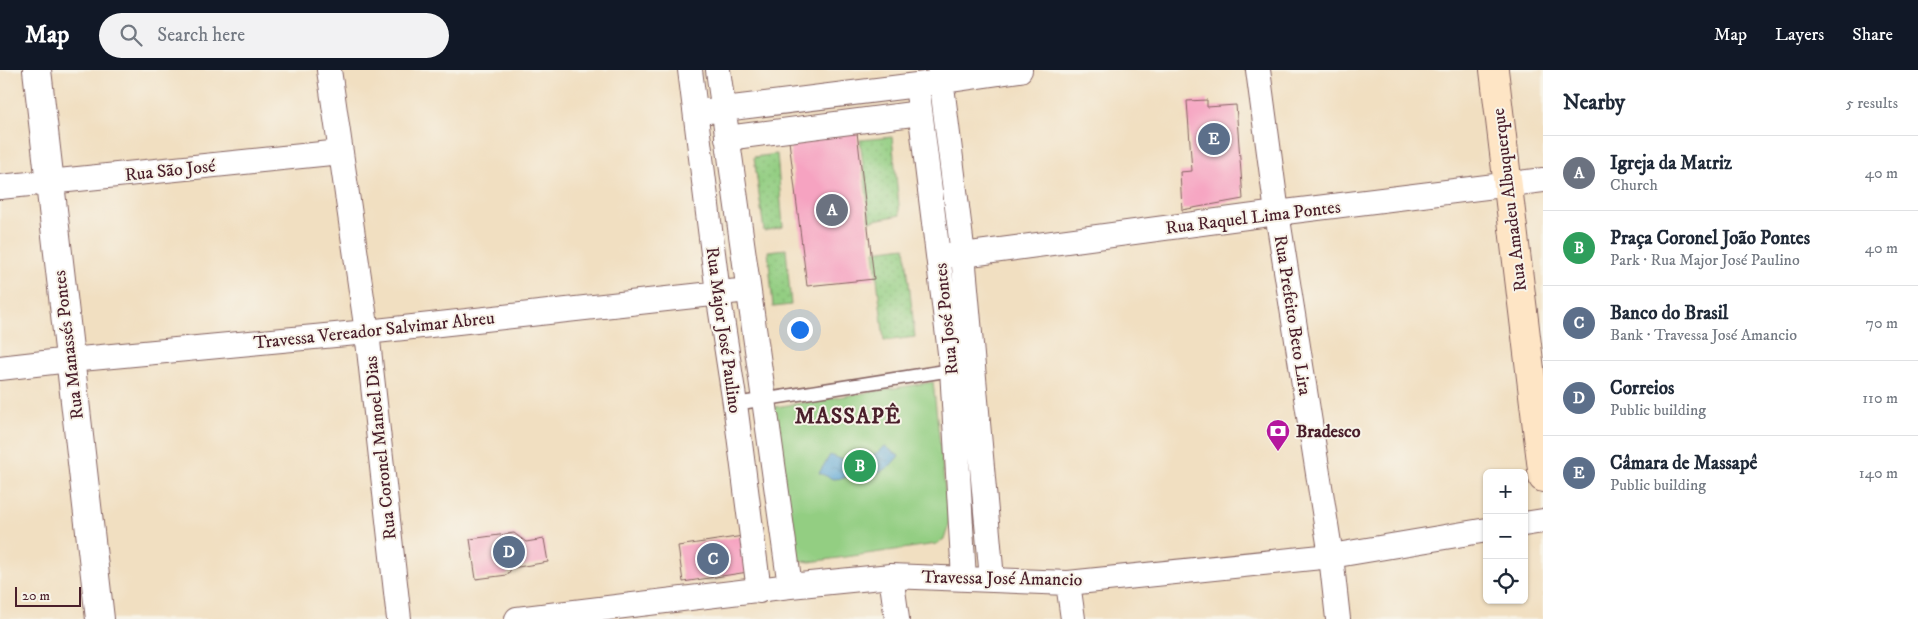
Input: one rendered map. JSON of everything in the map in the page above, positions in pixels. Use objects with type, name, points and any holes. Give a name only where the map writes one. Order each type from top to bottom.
[{"type":"main road","name":"Rua Amadeu Albuquerque","points":[[1494,70],[1543,478]]},
{"type":"street","name":"Rua Manassés Pontes","points":[[37,70],[48,182],[100,619]]},
{"type":"street","name":"Rua Coronel Manoel Dias","points":[[329,70],[367,332],[399,619]]},
{"type":"street","name":"Rua Major José Paulino","points":[[690,70],[718,293],[735,404],[759,591]]},
{"type":"street","name":"Rua Major José Paulino","points":[[718,70],[790,586]]},
{"type":"street","points":[[695,113],[917,85],[940,76],[1020,70]]},
{"type":"street","name":"Rua Prefeito Beto Lira","points":[[1258,70],[1277,213],[1331,556],[1338,619]]},
{"type":"street","name":"Rua José Pontes","points":[[940,76],[963,254],[964,579]]},
{"type":"street","name":"Rua José Pontes","points":[[917,85],[938,255],[963,368],[992,579]]},
{"type":"street","points":[[824,96],[827,124]]},
{"type":"street","points":[[727,138],[920,113]]},
{"type":"street","name":"Rua São José","points":[[0,187],[341,152]]},
{"type":"street","points":[[704,183],[733,179]]},
{"type":"street","name":"Rua Raquel Lima Pontes","points":[[938,255],[963,254],[1543,180]]},
{"type":"street","name":"Travessa Vereador Salvimar Abreu","points":[[0,368],[367,332],[748,290]]},
{"type":"street","points":[[1528,523],[1543,521]]},
{"type":"street","name":"Travessa José Amancio","points":[[517,619],[790,586],[891,576],[1068,583],[1331,556],[1483,531]]},
{"type":"street","points":[[891,576],[897,619]]},
{"type":"street","points":[[1068,583],[1073,619]]},
{"type":"lane","points":[[735,404],[963,368]]},
{"type":"green space","points":[[892,137],[900,215],[870,221],[860,140]]},
{"type":"green space","points":[[777,154],[783,227],[764,231],[754,157]]},
{"type":"green space","points":[[905,247],[915,337],[884,341],[874,251]]},
{"type":"green space","points":[[786,249],[791,305],[773,307],[768,251]]},
{"type":"green space","points":[[933,382],[949,525],[944,539],[937,544],[810,562],[797,560],[769,408]]},
{"type":"water","points":[[885,446],[899,456],[888,468],[873,475],[869,466],[846,470],[845,478],[833,479],[819,473],[830,455],[846,460],[859,460],[872,456]]},
{"type":"building","points":[[1207,100],[1207,107],[1236,105],[1243,199],[1182,210],[1180,172],[1192,171],[1187,101]]},
{"type":"building","points":[[857,132],[874,279],[807,286],[789,141]]},
{"type":"building","points":[[514,533],[526,542],[544,539],[548,562],[512,568],[507,575],[476,579],[470,539]]},
{"type":"building","points":[[743,536],[748,572],[683,582],[678,546]]},
{"type":"place","name":"Câmara de Massapê","points":[[1214,139]]},
{"type":"place","name":"Igreja da Matriz","points":[[832,210]]},
{"type":"place","name":"Bradesco","points":[[1278,452]]},
{"type":"place","name":"Praça Coronel João Pontes","points":[[860,466]]},
{"type":"place","name":"Correios","points":[[509,552]]},
{"type":"place","name":"Banco do Brasil","points":[[713,559]]},
{"type":"district","name":"MASSAPÊ","points":[[848,415]]}]
